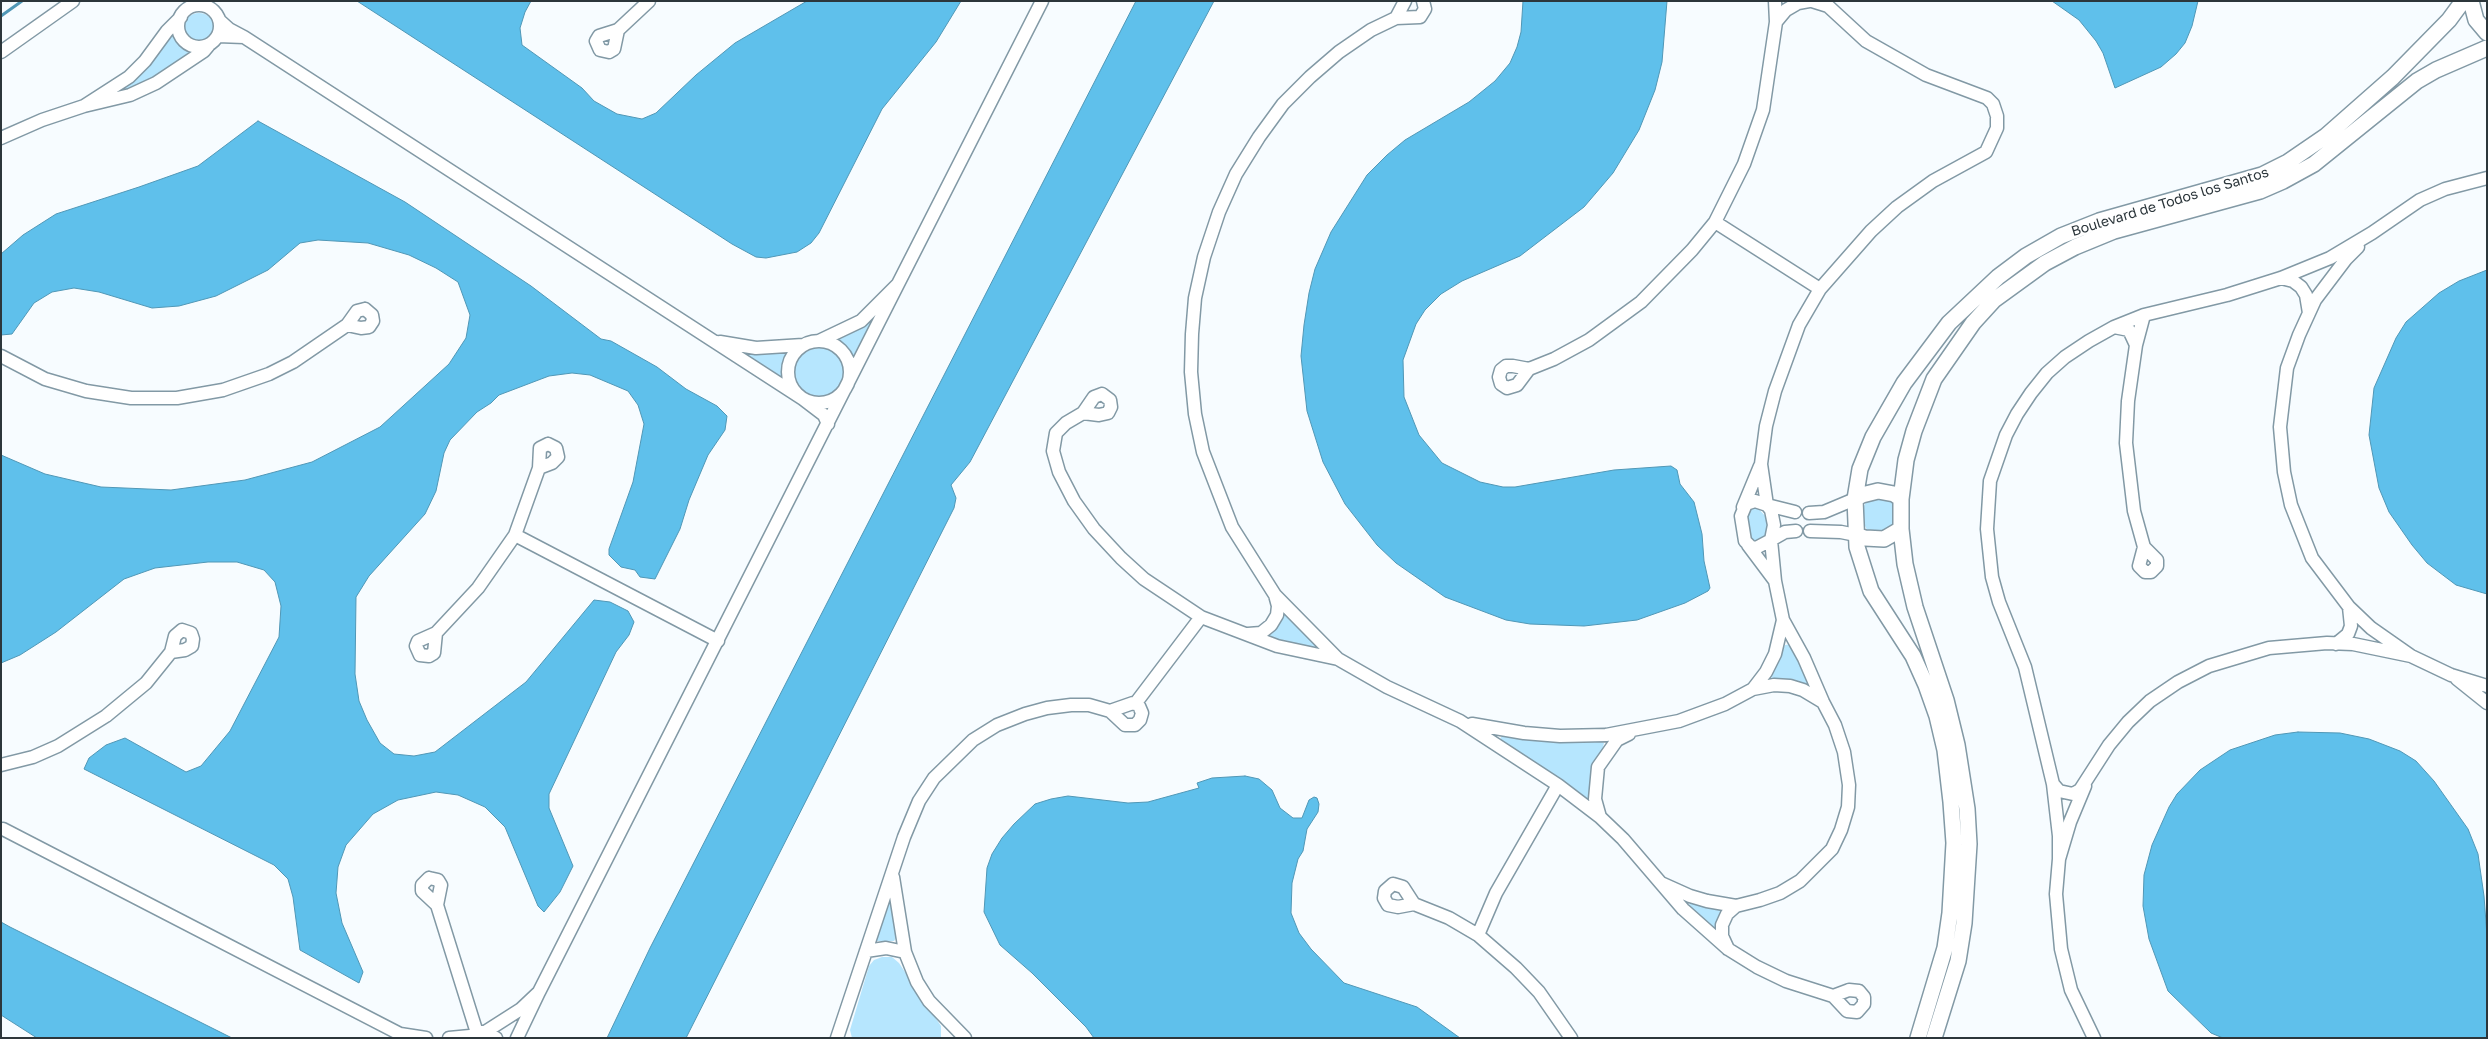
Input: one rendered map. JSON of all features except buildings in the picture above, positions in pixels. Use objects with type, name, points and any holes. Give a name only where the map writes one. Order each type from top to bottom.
[{"type":"street","points":[[1,52],[73,1]]},
{"type":"street","points":[[618,30],[649,1]]},
{"type":"street","points":[[517,1038],[1042,1]]},
{"type":"street","points":[[1396,18],[1404,1]]},
{"type":"street","points":[[1423,1],[1424,12],[1420,17],[1396,18],[1371,30],[1338,52],[1283,104],[1259,136],[1236,174],[1219,212],[1204,257],[1195,298],[1192,372],[1195,414],[1204,452],[1232,527],[1275,595],[1338,659],[1387,688],[1460,721],[1485,728],[1560,736],[1606,735],[1679,721],[1725,704],[1753,689],[1774,685],[1790,686],[1803,690],[1823,702]]},
{"type":"street","points":[[1529,369],[1554,359],[1590,340],[1641,302],[1692,250],[1715,222],[1744,164],[1760,118],[1768,84],[1776,22],[1776,1]]},
{"type":"street","points":[[1728,948],[1722,936],[1722,925],[1727,914],[1736,906],[1780,893],[1800,881],[1832,849],[1842,830],[1848,807],[1848,772],[1835,725],[1804,658],[1783,620],[1775,581],[1770,540],[1774,525],[1771,510],[1767,505],[1761,464],[1766,426],[1786,358],[1800,325],[1820,289],[1871,231],[1897,207],[1933,181],[1986,152],[1997,128],[1997,116],[1993,104],[1987,98],[1926,75],[1866,41],[1825,4],[1811,1],[1798,2],[1786,10],[1776,22]]},
{"type":"street","points":[[2449,20],[2453,10],[2453,1]]},
{"type":"street","name":"Boulevard de Todos los Santos","points":[[1918,1038],[1945,948],[1950,913],[1954,843],[1946,759],[1937,716],[1913,656],[1871,591],[1862,567],[1856,534],[1855,500],[1864,457],[1880,424],[1904,383],[1949,323],[1998,277],[2026,256],[2061,236],[2099,221],[2262,175],[2288,162],[2326,136],[2357,109],[2449,20],[2463,1]]},
{"type":"street","points":[[2471,1],[2476,20],[2487,33]]},
{"type":"street","points":[[84,106],[112,90],[128,77],[145,61],[167,31],[185,12],[198,4],[215,10],[229,29],[803,400],[824,415],[828,424]]},
{"type":"street","points":[[1,138],[42,120],[84,106],[130,95],[156,83],[204,51],[213,40],[215,10]]},
{"type":"street","points":[[181,17],[179,30],[185,42],[198,47],[213,40],[244,37]]},
{"type":"street","name":"Boulevard de Todos los Santos","points":[[1934,1038],[1958,961],[1964,923],[1968,880],[1967,809],[1955,736],[1946,700],[1915,607],[1905,564],[1900,529],[1903,474],[1914,430],[1934,379],[1972,323],[1994,300],[2044,263],[2075,247],[2114,231],[2260,191],[2283,181],[2314,164],[2417,81],[2436,70],[2487,48]]},
{"type":"street","points":[[2094,1038],[2071,990],[2061,949],[2056,894],[2059,836],[2053,784],[2026,668],[1999,602],[1992,577],[1987,529],[1990,481],[2006,435],[2031,393],[2048,373],[2065,357],[2114,327],[2144,315],[2188,306],[2281,278],[2330,258],[2372,233],[2420,200],[2445,189],[2487,178]]},
{"type":"street","points":[[1715,222],[1820,289]]},
{"type":"street","points":[[2372,233],[2346,259],[2323,288],[2309,313],[2293,349],[2284,388],[2280,427],[2284,472],[2296,523],[2312,558],[2349,607],[2371,628],[2411,656],[2451,675],[2487,686]]},
{"type":"street","points":[[2308,267],[2321,274],[2323,288]]},
{"type":"street","points":[[2281,278],[2293,281],[2301,287],[2306,295],[2309,313]]},
{"type":"street","points":[[702,334],[736,346],[778,348],[819,341],[860,321],[898,284]]},
{"type":"street","points":[[2144,315],[2136,345],[2128,401],[2126,443],[2134,512],[2144,547]]},
{"type":"street","points":[[1,356],[45,379],[86,391],[132,398],[177,398],[224,390],[269,374],[301,357],[347,325]]},
{"type":"street","points":[[2114,327],[2129,330],[2136,345]]},
{"type":"street","points":[[803,345],[790,359],[788,377],[791,386],[803,400],[822,403],[840,395],[846,388],[850,378],[850,367],[846,357],[834,346],[819,341]]},
{"type":"street","points":[[1083,413],[1060,428],[1054,441],[1053,451],[1059,472],[1074,501],[1094,528],[1121,558],[1144,579],[1201,617],[1276,646],[1338,659]]},
{"type":"street","points":[[1761,464],[1742,508],[1741,528],[1748,545],[1775,581]]},
{"type":"street","points":[[436,633],[478,588],[515,535],[539,468]]},
{"type":"street","points":[[1809,512],[1824,512],[1855,500],[1862,495],[1878,491],[1894,494],[1901,499]]},
{"type":"street","points":[[1742,508],[1749,502],[1755,501],[1795,512]]},
{"type":"street","points":[[1824,512],[1826,531]]},
{"type":"street","points":[[1810,531],[1856,534],[1874,540],[1884,539],[1900,529]]},
{"type":"street","points":[[1748,545],[1756,548],[1785,532],[1796,531]]},
{"type":"street","points":[[515,535],[718,641]]},
{"type":"street","points":[[1246,634],[1261,633],[1271,625],[1277,615],[1278,606],[1275,595]]},
{"type":"street","points":[[2336,644],[2348,634],[2351,626],[2349,607]]},
{"type":"street","points":[[1135,704],[1201,617]]},
{"type":"street","points":[[1753,689],[1766,672],[1775,654],[1783,620]]},
{"type":"street","points":[[2364,646],[2371,636],[2371,628]]},
{"type":"street","points":[[2059,859],[2070,822],[2086,784],[2109,745],[2128,722],[2150,701],[2178,682],[2209,666],[2246,653],[2299,644],[2364,646],[2411,656]]},
{"type":"street","points":[[3,766],[58,746],[106,716],[146,683],[171,652]]},
{"type":"street","points":[[2451,675],[2487,703]]},
{"type":"street","points":[[838,1038],[904,837],[924,793],[934,778],[973,740],[998,725],[1047,708],[1089,705],[1110,711],[1125,724],[1135,725],[1142,717],[1141,710],[1135,704],[1125,704],[1110,711]]},
{"type":"street","points":[[1460,721],[1558,786],[1600,817],[1702,928],[1728,948],[1757,967],[1786,981],[1833,996]]},
{"type":"street","points":[[1600,817],[1595,799],[1598,767],[1617,740],[1634,731]]},
{"type":"street","points":[[2053,784],[2059,791],[2068,794],[2080,790],[2086,784]]},
{"type":"street","points":[[1478,935],[1501,885],[1558,786]]},
{"type":"street","points":[[2,828],[403,1036],[426,1038]]},
{"type":"street","points":[[892,870],[895,904],[905,952],[917,982],[929,1001],[964,1038]]},
{"type":"street","points":[[1661,883],[1690,896],[1736,906]]},
{"type":"street","points":[[1414,904],[1449,918],[1478,935],[1516,968],[1539,992],[1558,1022],[1571,1038]]},
{"type":"street","points":[[437,905],[479,1035]]},
{"type":"street","points":[[866,951],[886,948],[905,952]]},
{"type":"street","points":[[449,1038],[479,1035],[520,1009],[539,992]]},
{"type":"street","points":[[948,1022],[948,1038]]},
{"type":"street","points":[[1558,1022],[1563,1038]]},
{"type":"shaded area","points":[[199,13],[210,18],[215,29],[210,40],[199,45],[188,40],[183,29],[188,18]]},
{"type":"shaded area","points":[[172,32],[175,32],[180,43],[195,52],[164,76],[115,95],[145,69]]},
{"type":"shaded area","points":[[881,310],[856,363],[847,349],[835,340],[858,328]]},
{"type":"shaded area","points":[[820,348],[830,350],[838,356],[844,364],[846,374],[844,384],[838,392],[830,398],[820,400],[810,398],[802,392],[796,384],[794,374],[796,364],[802,356],[810,350]]},
{"type":"shaded area","points":[[735,350],[788,353],[784,368],[784,382]]},
{"type":"shaded area","points":[[1875,496],[1891,501],[1894,507],[1894,523],[1890,530],[1874,535],[1867,530],[1863,522],[1863,508],[1867,500]]},
{"type":"shaded area","points":[[1757,507],[1768,519],[1769,529],[1762,543],[1750,542],[1745,516],[1751,508]]},
{"type":"shaded area","points":[[1286,615],[1318,646],[1316,651],[1269,640],[1269,636],[1278,627],[1281,616]]},
{"type":"shaded area","points":[[1793,644],[1813,686],[1807,688],[1770,681],[1785,645]]},
{"type":"shaded area","points":[[1501,737],[1546,741],[1598,741],[1604,743],[1589,803],[1500,740]]},
{"type":"shaded area","points":[[1692,903],[1722,910],[1725,913],[1718,932],[1687,909],[1688,905]]},
{"type":"shaded area","points":[[884,904],[892,904],[897,937],[894,941],[877,941],[874,937]]},
{"type":"shaded area","points":[[882,957],[892,957],[899,963],[941,1026],[941,1038],[852,1038],[850,1030],[869,966],[874,960]]},
{"type":"water","points":[[357,1],[531,1],[520,28],[522,45],[582,88],[594,101],[617,114],[642,119],[656,113],[696,75],[735,43],[807,1],[961,1],[936,42],[882,109],[819,233],[811,243],[797,252],[766,258],[756,257],[732,244]]},
{"type":"water","points":[[1136,1],[1214,1],[970,462],[951,485],[956,498],[954,508],[686,1038],[607,1038],[650,948]]},
{"type":"water","points":[[1523,1],[1667,1],[1662,62],[1655,90],[1639,130],[1613,173],[1584,207],[1520,256],[1462,281],[1441,294],[1425,310],[1416,324],[1403,360],[1404,397],[1419,435],[1442,463],[1480,482],[1503,487],[1515,487],[1614,470],[1671,466],[1677,470],[1680,484],[1694,502],[1702,534],[1704,561],[1710,588],[1708,591],[1685,603],[1637,620],[1584,626],[1530,624],[1506,620],[1445,597],[1396,563],[1377,545],[1345,504],[1323,462],[1307,411],[1301,356],[1304,325],[1315,269],[1331,232],[1367,175],[1387,155],[1405,140],[1469,102],[1495,81],[1510,63],[1521,32]]},
{"type":"water","points":[[2052,1],[2198,1],[2192,26],[2185,43],[2176,54],[2161,67],[2115,88],[2103,53],[2096,41],[2079,20]]},
{"type":"water","points":[[258,121],[405,202],[531,286],[601,339],[611,341],[657,367],[686,389],[717,406],[727,416],[725,430],[708,455],[689,500],[680,529],[655,579],[640,577],[635,570],[621,567],[609,555],[609,549],[633,482],[644,424],[638,405],[628,391],[590,375],[572,373],[549,376],[499,395],[477,412],[450,440],[444,453],[436,491],[425,514],[369,576],[356,597],[355,674],[359,701],[380,743],[394,754],[414,756],[435,752],[526,682],[594,600],[610,602],[628,611],[634,622],[629,635],[616,652],[549,794],[549,808],[573,866],[560,892],[544,912],[538,906],[505,827],[485,807],[458,795],[436,792],[398,800],[373,814],[346,845],[338,867],[336,893],[342,923],[363,972],[359,983],[300,950],[293,897],[288,879],[274,865],[84,769],[89,758],[106,745],[125,738],[186,772],[201,766],[230,731],[279,637],[281,606],[275,582],[264,570],[237,562],[208,562],[155,568],[124,579],[56,632],[20,655],[1,663],[1,455],[45,474],[101,487],[171,490],[245,480],[312,462],[380,427],[449,364],[466,338],[470,315],[458,282],[436,268],[409,255],[368,243],[318,240],[300,243],[268,270],[216,296],[179,306],[152,308],[99,292],[74,288],[52,292],[34,303],[12,334],[1,335],[1,254],[23,235],[56,214],[198,166]]},
{"type":"water","points":[[2487,270],[2487,594],[2456,585],[2427,563],[2412,545],[2389,512],[2379,488],[2369,435],[2374,388],[2396,338],[2406,322],[2439,293],[2459,281]]},
{"type":"water","points":[[2298,732],[2340,733],[2369,739],[2400,751],[2416,761],[2434,781],[2468,829],[2478,854],[2484,896],[2487,936],[2487,1038],[2223,1038],[2211,1033],[2168,991],[2149,939],[2143,906],[2144,875],[2152,845],[2169,807],[2177,794],[2200,770],[2230,750],[2275,735]]},
{"type":"water","points":[[1245,776],[1259,779],[1272,790],[1280,808],[1293,818],[1302,818],[1309,800],[1314,797],[1317,798],[1319,804],[1318,812],[1307,829],[1303,851],[1298,859],[1292,883],[1291,913],[1299,933],[1311,949],[1344,983],[1417,1007],[1460,1038],[1094,1038],[1086,1027],[1032,973],[1000,945],[984,912],[987,868],[992,854],[1002,838],[1035,804],[1068,796],[1128,803],[1148,802],[1199,788],[1197,783],[1212,778]]},
{"type":"water","points":[[1,922],[232,1038],[37,1038],[1,1015]]},
{"type":"waterway","points":[[1,16],[22,1]]}]
